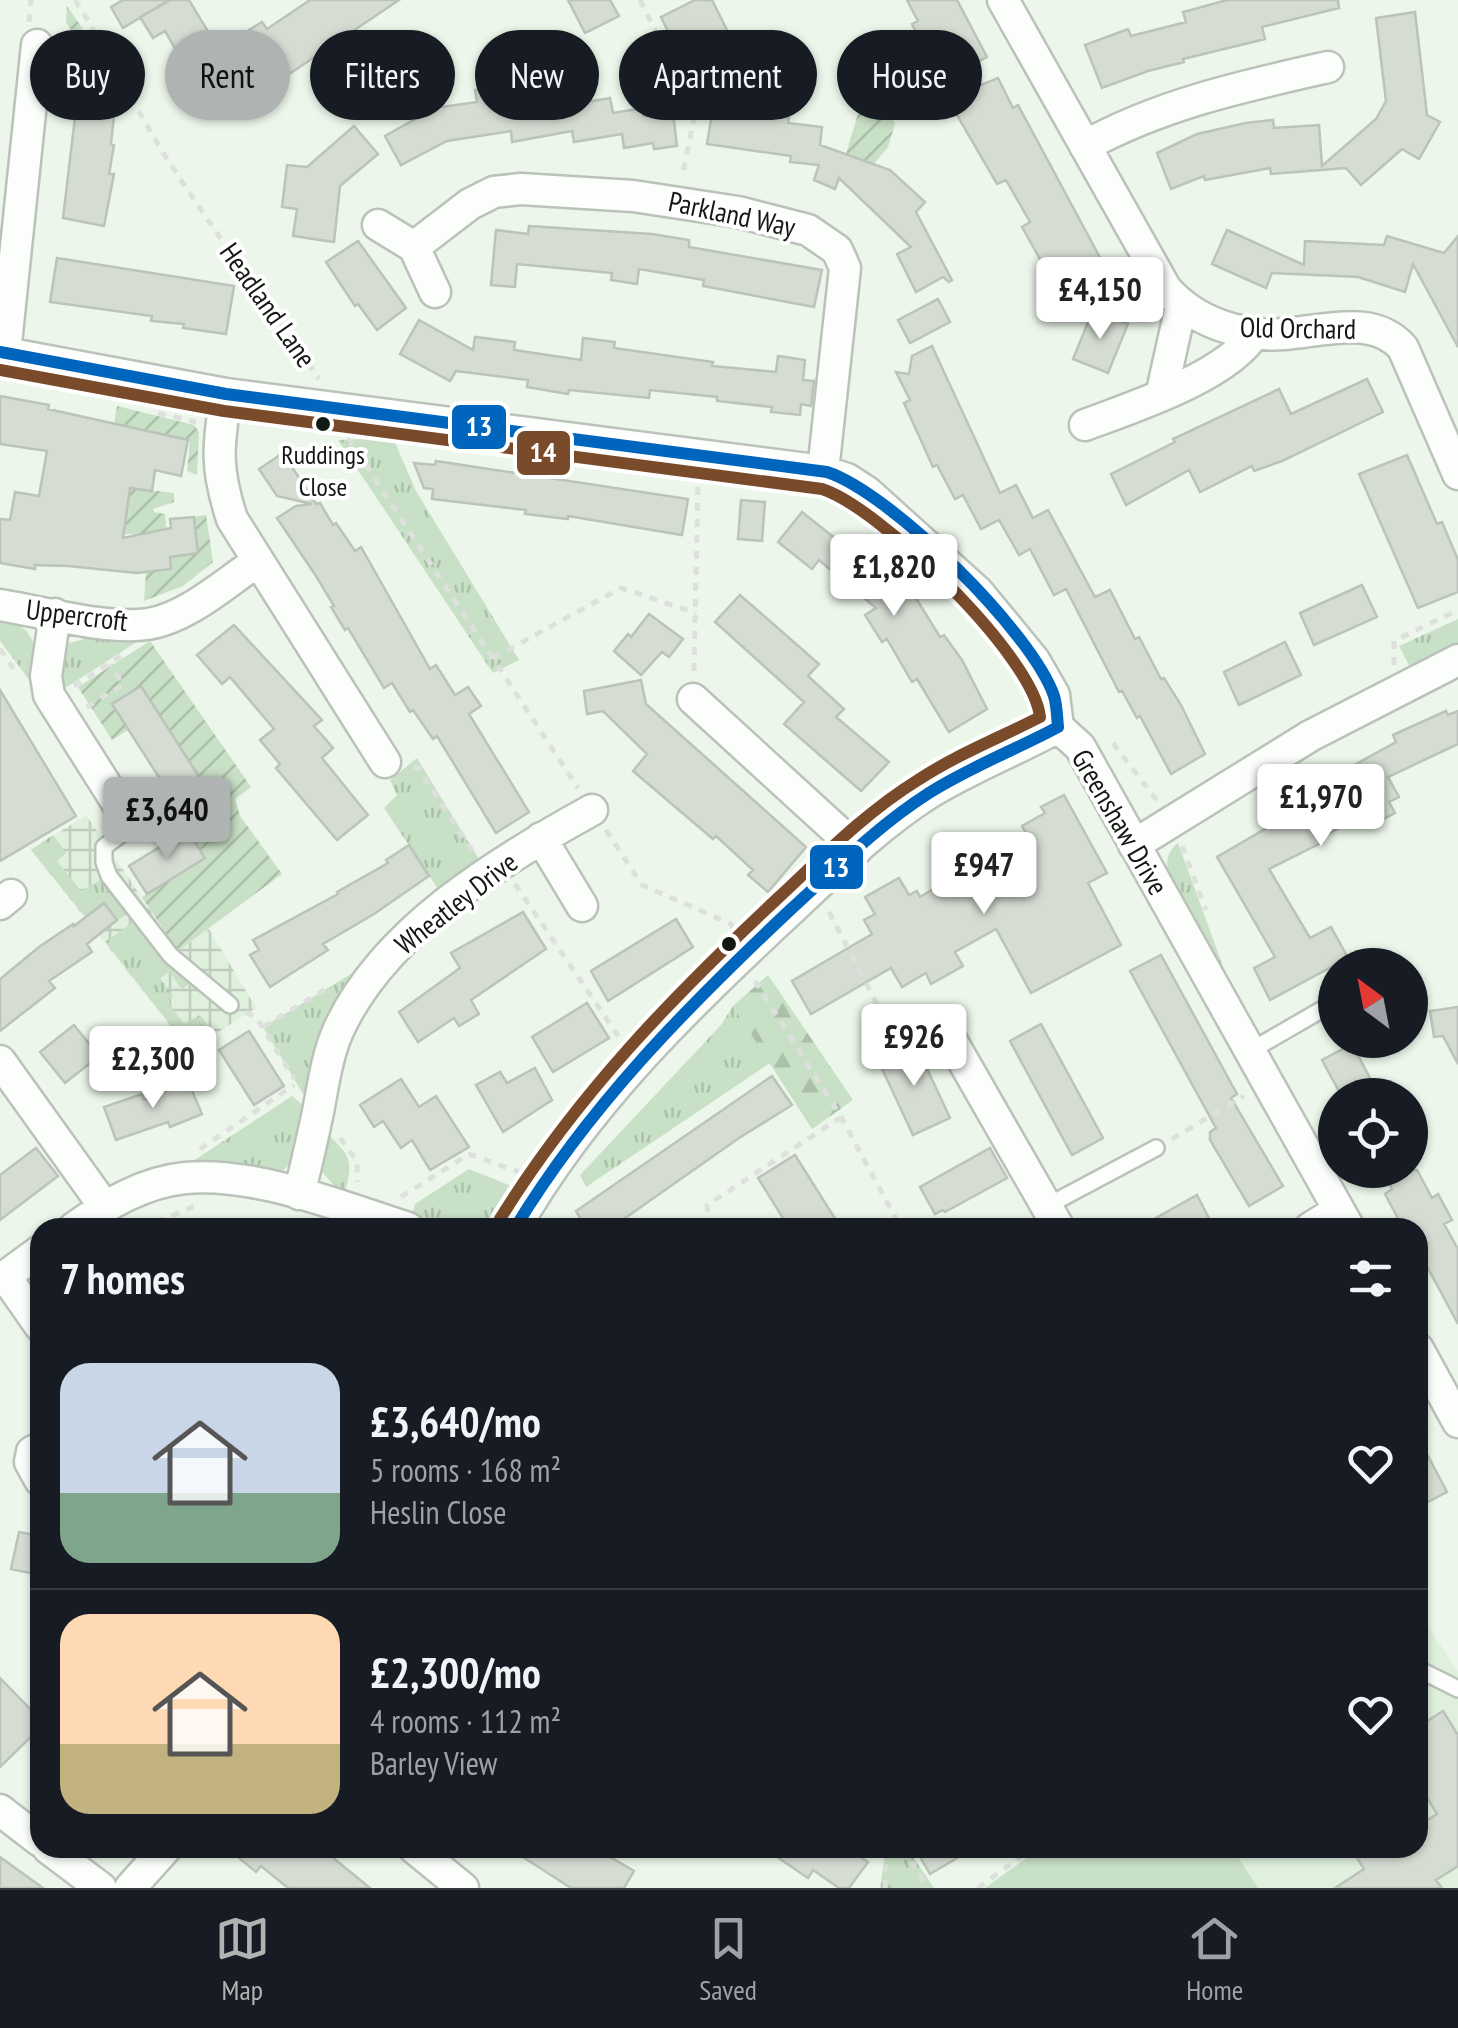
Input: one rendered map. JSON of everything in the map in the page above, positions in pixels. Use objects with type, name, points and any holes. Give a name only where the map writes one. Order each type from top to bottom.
[{"type":"street","points":[[1004,0],[1166,289],[1181,306],[1161,396]]},
{"type":"street","points":[[1085,146],[1153,113],[1240,87],[1328,67]]},
{"type":"street","points":[[3,352],[30,107]]},
{"type":"street","name":"Parkland Way","points":[[414,247],[470,204],[494,192],[521,189],[678,201],[808,230],[838,250],[845,283],[823,471]]},
{"type":"street","points":[[378,225],[414,247],[435,292]]},
{"type":"street","name":"Old Orchard","points":[[1181,306],[1215,324],[1255,332],[1283,334],[1342,328],[1378,330],[1392,335],[1403,348],[1458,474]]},
{"type":"street","points":[[1085,425],[1161,396],[1236,356],[1255,332]]},
{"type":"street","name":"Greenshaw Drive","points":[[3,352],[226,394],[823,471],[867,492],[978,592],[1034,660],[1054,696],[1058,726],[1080,747],[1343,1218]]},
{"type":"street","points":[[226,394],[218,449],[220,479],[232,519],[385,762]]},
{"type":"street","name":"Uppercroft","points":[[0,605],[108,623],[156,621],[198,601],[257,562]]},
{"type":"street","points":[[56,614],[46,676],[52,700],[142,819]]},
{"type":"street","points":[[1134,846],[1310,736],[1458,660]]},
{"type":"street","points":[[693,699],[857,849]]},
{"type":"street","points":[[522,1218],[580,1132],[637,1063],[816,886],[932,791],[1058,726]]},
{"type":"street","name":"Wheatley Drive","points":[[299,1194],[337,1034],[359,992],[390,954],[436,912],[494,868],[592,810]]},
{"type":"street","points":[[541,838],[582,906]]},
{"type":"street","points":[[946,1031],[978,1105],[1053,1217]]},
{"type":"street","points":[[0,1062],[104,1206]]},
{"type":"street","points":[[88,1218],[142,1188],[184,1178],[232,1179],[377,1218]]},
{"type":"street","points":[[30,1258],[2,1278],[30,1313]]},
{"type":"street","points":[[1428,1368],[1458,1422]]},
{"type":"street","points":[[0,1810],[30,1833]]},
{"type":"street","points":[[61,1858],[101,1888]]},
{"type":"street","points":[[130,1888],[157,1858]]},
{"type":"street","points":[[426,1858],[464,1888]]},
{"type":"lane","points":[[142,819],[104,847],[109,876],[171,956],[230,1005]]},
{"type":"lane","points":[[1250,1051],[1318,1012]]},
{"type":"lane","points":[[1053,1217],[1156,1148]]},
{"type":"lane","points":[[1428,1674],[1458,1689]]},
{"type":"path","name":"Headland Lane","points":[[75,0],[112,56],[126,93],[172,166],[323,385],[328,407],[642,884],[731,924],[754,980],[840,1117],[896,1218]]},
{"type":"path","points":[[640,0],[694,112],[678,201]]},
{"type":"path","points":[[693,699],[698,454]]},
{"type":"path","points":[[493,658],[620,588],[696,613]]},
{"type":"path","points":[[1394,693],[1394,640],[1458,610]]},
{"type":"path","points":[[52,700],[149,639],[156,621]]},
{"type":"path","points":[[90,706],[123,685],[110,664]]},
{"type":"path","points":[[385,762],[418,768],[637,1063]]},
{"type":"path","points":[[142,819],[187,821],[200,812],[198,806]]},
{"type":"path","points":[[816,886],[893,1036],[946,1031]]},
{"type":"path","points":[[262,1027],[356,972],[374,974]]},
{"type":"path","points":[[230,1005],[257,1018],[317,1117],[334,1130],[357,1161],[358,1212]]},
{"type":"path","points":[[184,1178],[186,1158],[297,1084]]},
{"type":"path","points":[[1156,1148],[1247,1094],[1274,1096]]},
{"type":"path","points":[[708,1218],[707,1205],[840,1117]]},
{"type":"path","points":[[401,1218],[400,1198],[469,1154],[506,1170],[527,1174]]},
{"type":"path","points":[[884,1888],[885,1869],[892,1858]]},
{"type":"path","points":[[906,1858],[928,1888]]},
{"type":"path","points":[[978,1888],[1019,1858]]},
{"type":"shaded area","points":[[86,815],[178,951],[209,929],[256,1008],[190,1050],[31,850]]},
{"type":"shaded area","points":[[1428,1627],[1458,1671],[1458,1888],[985,1888],[1026,1858],[1428,1858]]},
{"type":"green space","points":[[67,6],[84,30],[71,30],[66,23]]},
{"type":"green space","points":[[856,120],[893,120],[888,147],[874,164],[846,154]]},
{"type":"green space","points":[[117,406],[194,425],[199,432],[197,475],[187,471],[190,441],[114,425]]},
{"type":"green space","points":[[393,438],[416,491],[519,660],[493,673],[338,440]]},
{"type":"green space","points":[[107,463],[131,488],[174,493],[174,502],[153,509],[165,514],[167,534],[134,541],[134,534],[110,534]]},
{"type":"green space","points":[[206,515],[213,562],[183,586],[144,601],[146,572],[169,551],[174,556],[198,553],[194,517]]},
{"type":"green space","points":[[0,614],[23,628],[33,643],[36,689],[0,641]]},
{"type":"green space","points":[[1458,619],[1458,649],[1412,671],[1399,646]]},
{"type":"green space","points":[[96,636],[143,638],[59,692],[56,659],[69,643]]},
{"type":"green space","points":[[150,641],[251,787],[235,799],[240,816],[282,874],[178,951],[142,897],[204,858],[190,835],[191,824],[214,825],[204,814],[217,804],[142,686],[112,704],[128,730],[112,740],[78,687]]},
{"type":"green space","points":[[417,758],[480,861],[440,892],[384,808],[397,795],[390,780]]},
{"type":"green space","points":[[53,835],[66,853],[57,861],[81,891],[103,878],[129,912],[99,934],[31,850]]},
{"type":"green space","points":[[1178,843],[1228,980],[1169,874],[1168,857]]},
{"type":"green space","points":[[135,921],[189,984],[182,989],[169,972],[160,978],[173,996],[167,1002],[184,1024],[200,1015],[214,1034],[190,1050],[105,942]]},
{"type":"green space","points":[[356,971],[361,972],[303,1094],[263,1027]]},
{"type":"green space","points":[[768,975],[853,1100],[812,1129],[733,1006]]},
{"type":"green space","points":[[733,1006],[770,1063],[586,1187],[580,1175],[721,1025]]},
{"type":"green space","points":[[292,1096],[306,1108],[299,1139],[288,1165],[272,1179],[253,1173],[250,1166],[193,1161]]},
{"type":"green space","points":[[329,1135],[349,1164],[346,1189],[340,1192],[322,1172]]},
{"type":"green space","points":[[469,1169],[519,1189],[523,1199],[510,1218],[414,1218],[415,1204]]},
{"type":"green space","points":[[884,1858],[914,1858],[934,1888],[880,1888]]},
{"type":"green space","points":[[1026,1858],[1238,1858],[1258,1888],[985,1888]]},
{"type":"building","points":[[123,0],[169,0],[123,28],[111,7]]},
{"type":"building","points":[[171,0],[189,0],[207,30],[165,30],[153,38],[140,17]]},
{"type":"building","points":[[310,0],[399,0],[355,30],[310,30],[310,60],[290,74],[290,30],[249,30],[262,22],[267,29]]},
{"type":"building","points":[[568,0],[610,0],[619,16],[583,30]]},
{"type":"building","points":[[695,0],[712,0],[727,30],[667,30],[661,17]]},
{"type":"building","points":[[907,0],[957,0],[973,30],[915,30],[912,24],[918,21]]},
{"type":"building","points":[[1227,0],[1338,0],[1339,8],[1262,27],[1265,39],[1183,59],[1184,62],[1102,88],[1085,45],[1128,29],[1131,36],[1186,22],[1183,12]]},
{"type":"building","points":[[1415,12],[1427,115],[1440,122],[1419,159],[1402,149],[1361,185],[1346,168],[1271,174],[1270,168],[1205,180],[1204,176],[1171,189],[1157,153],[1197,134],[1246,123],[1273,120],[1274,128],[1319,125],[1322,166],[1376,119],[1386,101],[1376,18]]},
{"type":"building","points":[[998,78],[1013,108],[1018,105],[1111,278],[1065,304],[1022,227],[1030,222],[1006,180],[997,184],[960,120],[982,120],[982,85]]},
{"type":"building","points":[[610,98],[613,113],[619,112],[619,120],[674,120],[677,146],[654,149],[653,143],[624,148],[622,134],[574,142],[572,131],[512,142],[511,131],[447,141],[401,165],[385,136],[414,120],[455,120],[455,105],[475,102],[475,120],[599,120],[599,100]]},
{"type":"building","points":[[75,120],[114,120],[109,174],[114,174],[104,226],[63,218]]},
{"type":"building","points":[[711,120],[789,120],[788,123],[822,127],[820,145],[890,170],[925,202],[916,212],[952,280],[943,277],[916,292],[897,254],[911,247],[839,178],[835,189],[814,180],[819,165],[790,162],[791,156],[707,144]]},
{"type":"building","points":[[354,126],[378,154],[340,186],[334,242],[293,236],[297,209],[282,207],[287,165],[307,167]]},
{"type":"building","points":[[529,226],[652,234],[689,240],[689,247],[822,270],[814,307],[703,286],[704,280],[639,269],[637,284],[611,280],[612,273],[517,264],[515,287],[491,285],[496,230],[528,234]]},
{"type":"building","points":[[1227,230],[1304,265],[1305,241],[1384,245],[1387,236],[1444,253],[1458,236],[1458,347],[1413,264],[1405,292],[1358,277],[1272,273],[1266,288],[1212,264]]},
{"type":"building","points":[[358,241],[406,308],[377,330],[358,304],[355,306],[326,262]]},
{"type":"building","points":[[57,258],[234,286],[226,334],[151,321],[152,316],[50,302]]},
{"type":"building","points":[[938,299],[950,322],[910,343],[898,320]]},
{"type":"building","points":[[1093,310],[1128,324],[1108,373],[1073,359]]},
{"type":"building","points":[[419,320],[473,350],[475,337],[515,342],[514,350],[581,360],[583,338],[615,342],[614,348],[713,362],[712,366],[776,372],[778,356],[805,360],[803,380],[814,381],[811,406],[801,404],[800,415],[771,412],[772,407],[717,401],[717,397],[650,390],[649,398],[569,390],[568,394],[527,387],[528,380],[456,371],[450,381],[400,354]]},
{"type":"building","points":[[932,346],[1000,493],[1016,485],[1033,518],[1048,510],[1095,597],[1110,590],[1135,639],[1139,637],[1161,679],[1181,705],[1205,754],[1171,774],[1140,716],[1137,718],[1122,691],[1119,692],[1066,589],[1054,595],[1030,549],[1019,555],[999,520],[981,529],[963,495],[955,499],[937,465],[933,467],[904,403],[910,400],[896,372],[909,374],[912,356]]},
{"type":"building","points":[[1367,379],[1383,412],[1282,461],[1254,471],[1252,466],[1200,492],[1189,470],[1126,505],[1111,474],[1175,442],[1173,439],[1279,389],[1291,414]]},
{"type":"building","points":[[0,396],[188,440],[181,476],[155,470],[152,491],[130,488],[123,538],[171,528],[170,519],[194,517],[198,553],[170,557],[171,569],[137,573],[68,566],[35,565],[35,569],[0,563],[0,519],[10,520],[15,492],[39,496],[47,451],[0,444]]},
{"type":"building","points":[[283,453],[333,525],[336,523],[355,551],[361,547],[430,669],[436,665],[455,695],[468,687],[481,706],[469,714],[529,812],[496,833],[437,736],[433,739],[413,710],[410,712],[392,683],[384,688],[277,518],[296,506],[312,504],[277,496],[259,469]]},
{"type":"building","points":[[1407,455],[1437,524],[1442,522],[1458,560],[1458,592],[1418,608],[1359,474]]},
{"type":"building","points":[[436,461],[688,499],[682,535],[432,499],[433,489],[424,488],[414,463],[435,465]]},
{"type":"building","points":[[741,500],[765,502],[762,541],[738,539]]},
{"type":"building","points":[[802,512],[846,547],[854,538],[887,565],[893,561],[940,637],[944,635],[962,660],[987,709],[949,732],[917,679],[912,682],[887,639],[882,642],[865,615],[876,608],[819,560],[812,569],[778,542]]},
{"type":"building","points":[[1362,585],[1377,617],[1314,645],[1300,613]]},
{"type":"building","points":[[740,595],[819,664],[808,676],[844,709],[836,717],[889,762],[861,791],[784,724],[804,702],[715,622]]},
{"type":"building","points":[[649,614],[683,639],[669,657],[662,652],[641,675],[614,651]]},
{"type":"building","points":[[234,625],[322,720],[314,726],[333,748],[322,758],[368,815],[337,840],[276,768],[280,764],[260,740],[274,729],[230,677],[222,684],[197,655]]},
{"type":"building","points":[[1285,642],[1301,675],[1239,705],[1224,672]]},
{"type":"building","points":[[641,680],[646,704],[806,847],[768,892],[748,875],[753,870],[716,836],[713,839],[633,771],[647,754],[603,711],[587,714],[584,691]]},
{"type":"building","points":[[141,686],[212,797],[183,815],[112,704]]},
{"type":"building","points":[[0,690],[76,816],[0,861]]},
{"type":"building","points":[[1446,711],[1448,715],[1458,711],[1458,744],[1388,777],[1399,797],[1389,802],[1395,813],[1376,823],[1370,811],[1321,838],[1323,842],[1269,869],[1310,938],[1331,927],[1343,948],[1318,948],[1318,974],[1270,1000],[1254,968],[1275,957],[1217,857],[1279,821],[1273,810],[1396,742],[1393,735]]},
{"type":"building","points":[[1064,795],[1107,873],[1088,883],[1121,945],[1031,993],[996,929],[955,952],[963,966],[931,984],[926,973],[902,987],[891,968],[811,1014],[792,981],[872,934],[864,920],[875,914],[865,897],[899,878],[909,895],[917,891],[920,897],[987,856],[992,865],[1031,842],[1022,826],[1045,813],[1041,807]]},
{"type":"building","points":[[187,830],[205,858],[147,894],[129,866]]},
{"type":"building","points":[[409,845],[429,876],[323,944],[328,950],[270,987],[250,955],[259,950],[253,940],[338,894]]},
{"type":"building","points":[[104,903],[117,920],[87,944],[92,952],[49,981],[55,988],[0,1031],[0,979]]},
{"type":"building","points":[[523,912],[546,949],[471,1000],[479,1014],[459,1026],[454,1018],[418,1042],[399,1012],[460,968],[451,953]]},
{"type":"building","points":[[676,919],[693,947],[608,1001],[591,971]]},
{"type":"building","points":[[1161,955],[1237,1094],[1231,1098],[1283,1186],[1249,1206],[1210,1140],[1210,1132],[1216,1128],[1130,971]]},
{"type":"building","points":[[587,1003],[609,1038],[553,1072],[532,1037]]},
{"type":"building","points":[[1458,1007],[1458,1064],[1443,1036],[1434,1037],[1430,1011]]},
{"type":"building","points":[[1041,1024],[1103,1138],[1072,1155],[1010,1041]]},
{"type":"building","points":[[74,1025],[99,1056],[65,1083],[40,1052]]},
{"type":"building","points":[[249,1031],[284,1086],[254,1105],[219,1050]]},
{"type":"building","points":[[915,1043],[950,1118],[913,1135],[878,1060]]},
{"type":"building","points":[[1359,1058],[1370,1078],[1332,1078],[1322,1060]]},
{"type":"building","points":[[535,1068],[552,1100],[503,1132],[476,1085],[500,1072],[507,1083]]},
{"type":"building","points":[[772,1076],[792,1105],[625,1218],[580,1218],[576,1211]]},
{"type":"building","points":[[401,1079],[419,1107],[436,1096],[469,1147],[430,1170],[412,1140],[401,1148],[383,1121],[374,1127],[360,1105]]},
{"type":"building","points":[[188,1081],[202,1114],[170,1127],[168,1122],[116,1140],[104,1107],[142,1094],[144,1100]]},
{"type":"building","points":[[36,1148],[58,1176],[0,1220],[0,1175]]},
{"type":"building","points":[[990,1148],[1007,1178],[935,1214],[920,1187]]},
{"type":"building","points":[[795,1155],[835,1218],[783,1218],[758,1178]]},
{"type":"building","points":[[1391,1188],[1427,1188],[1432,1198],[1438,1194],[1452,1220],[1444,1224],[1458,1249],[1458,1324],[1428,1268],[1428,1218],[1398,1218],[1385,1194]]},
{"type":"building","points":[[1197,1195],[1209,1218],[1156,1218]]},
{"type":"building","points":[[1428,1456],[1447,1492],[1428,1502]]},
{"type":"building","points":[[19,1532],[30,1534],[30,1573],[11,1569]]},
{"type":"building","points":[[0,1678],[30,1709],[30,1738],[0,1767]]},
{"type":"building","points":[[1443,1711],[1458,1735],[1458,1866],[1436,1880],[1442,1888],[1335,1888],[1364,1869],[1357,1858],[1428,1858],[1428,1820],[1437,1814],[1428,1799],[1428,1721]]},
{"type":"building","points":[[0,1857],[43,1888],[0,1888]]},
{"type":"building","points":[[239,1858],[333,1858],[370,1888],[288,1888],[261,1866],[256,1872]]},
{"type":"building","points":[[524,1858],[612,1858],[634,1871],[624,1888],[571,1888]]},
{"type":"building","points":[[779,1858],[862,1858],[868,1862],[849,1888],[839,1888],[813,1870],[808,1878]]},
{"type":"building","points":[[921,1858],[957,1858],[930,1874]]},
{"type":"transit line","name":"13","points":[[0,352],[226,394],[827,472],[854,485],[921,535],[989,603],[1041,669],[1054,696],[1058,727],[929,793],[839,864],[713,984],[641,1060],[575,1141],[521,1218]]},
{"type":"transit line","name":"14","points":[[0,370],[224,411],[822,489],[879,524],[950,587],[1011,658],[1031,690],[1040,717],[947,763],[881,806],[701,972],[594,1089],[501,1218]]},
{"type":"place","name":"Ruddings Close","points":[[323,424]]}]
